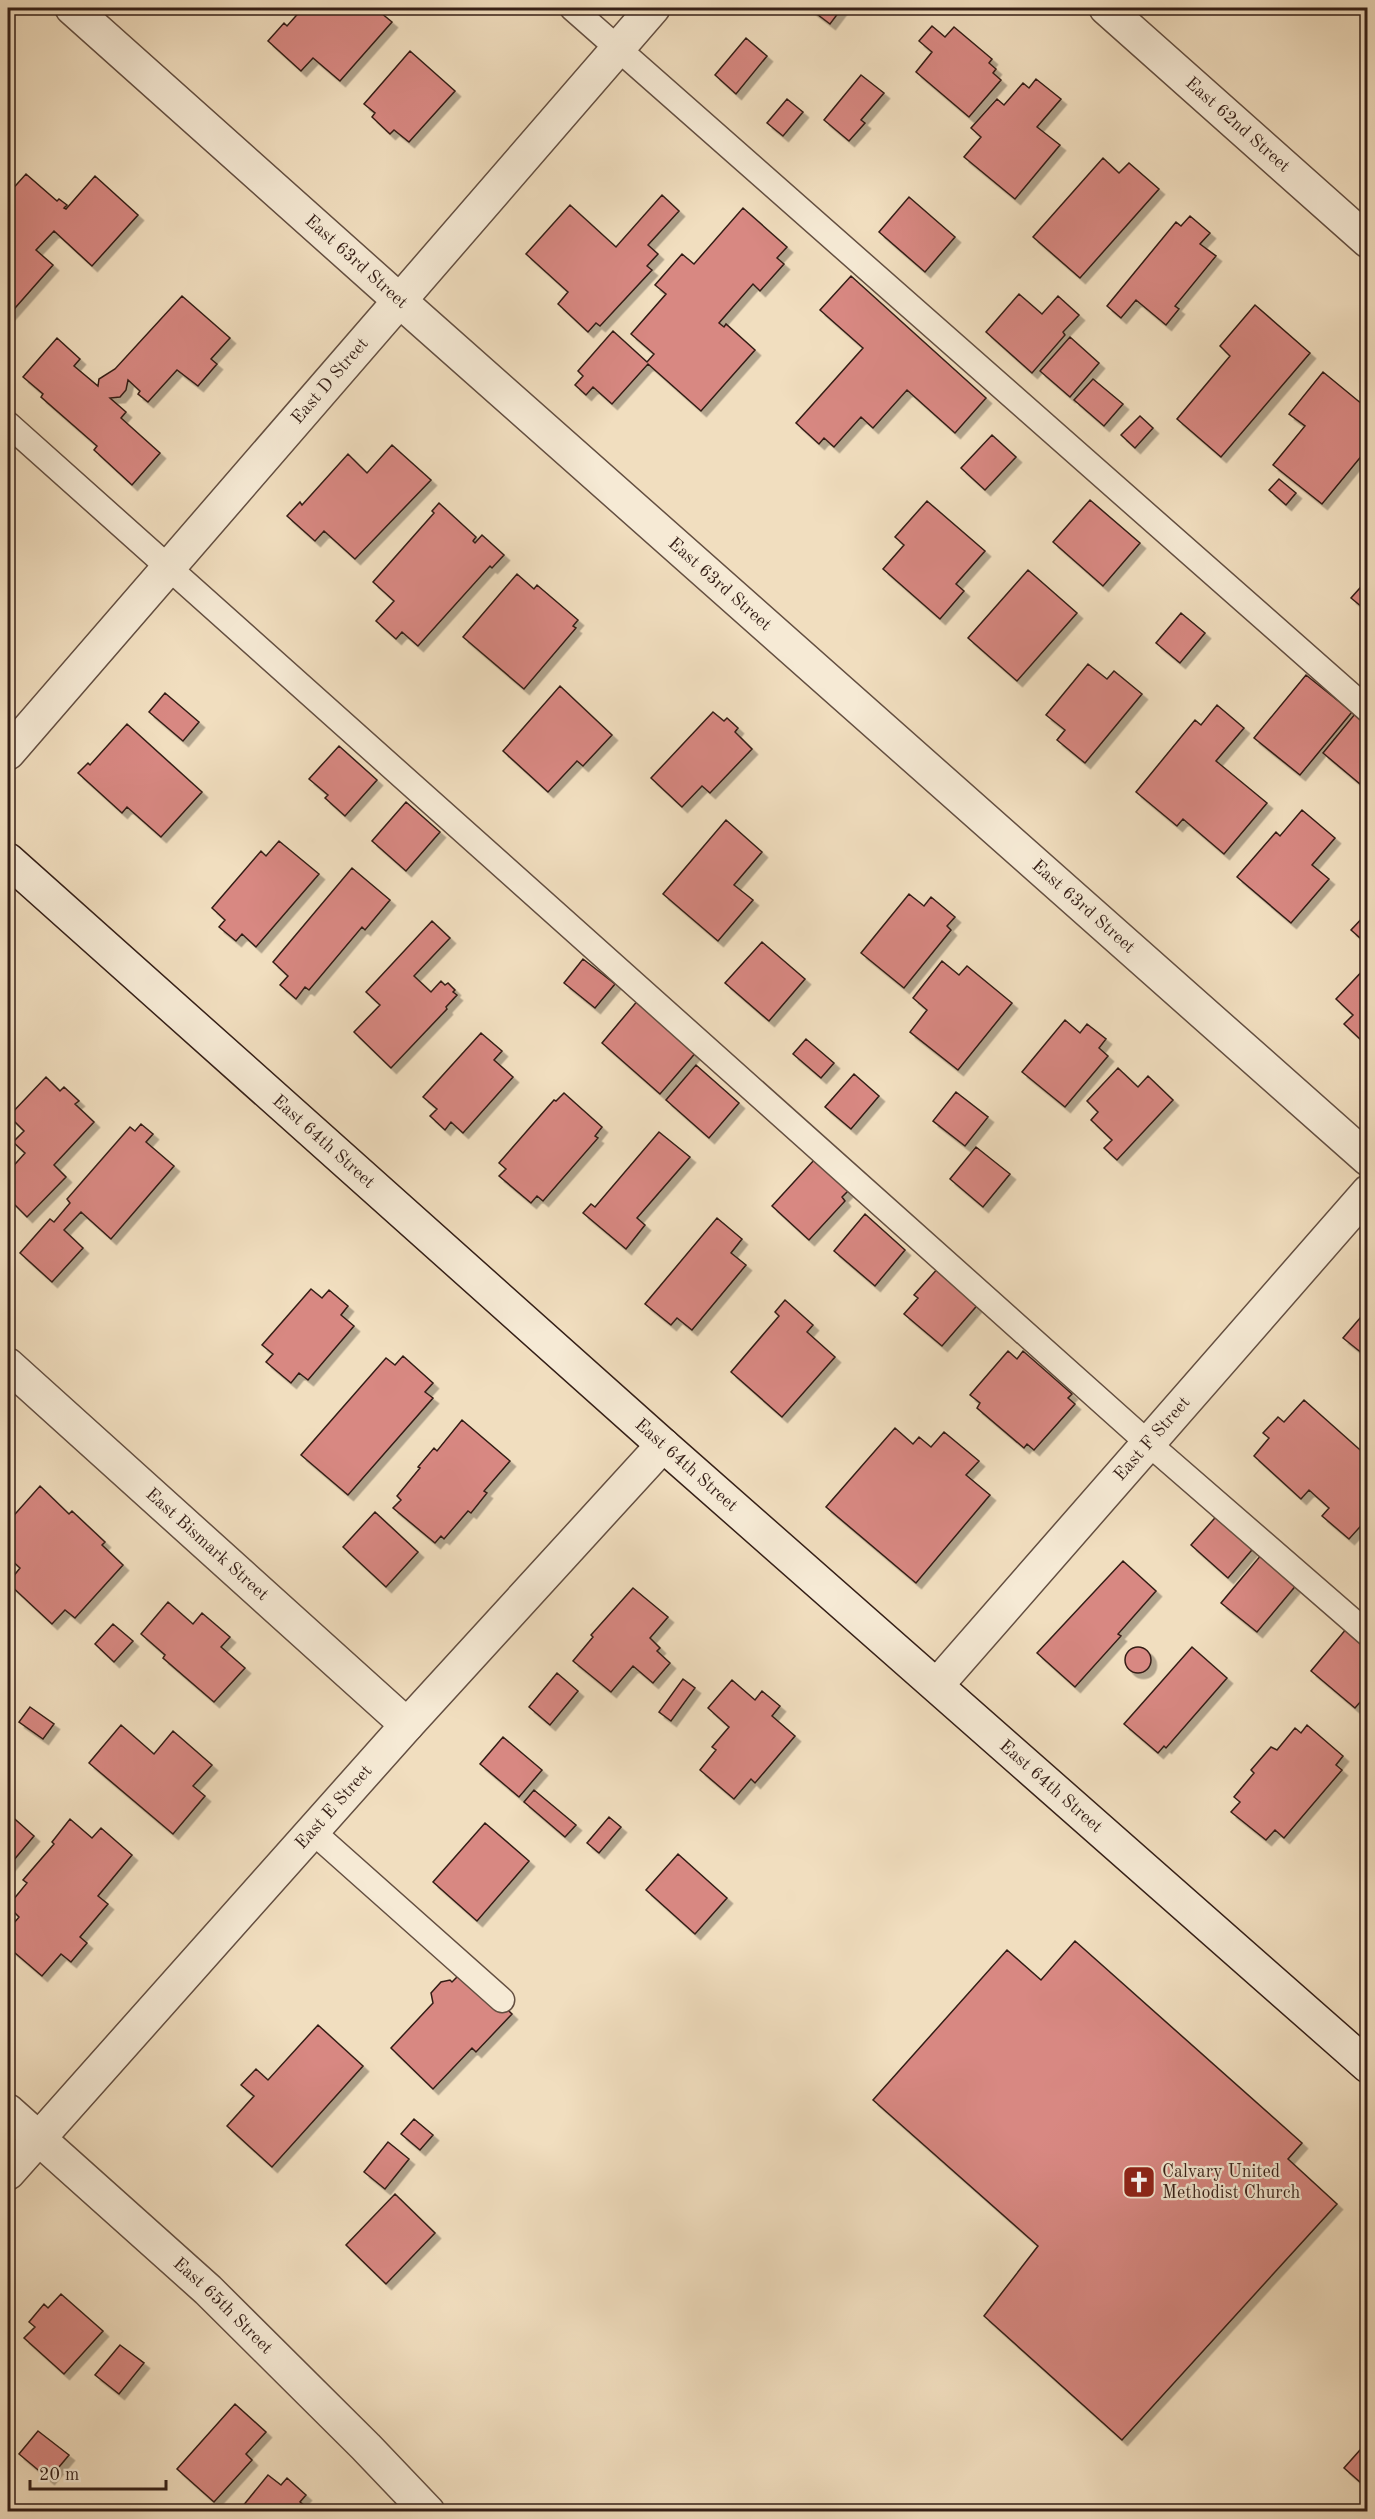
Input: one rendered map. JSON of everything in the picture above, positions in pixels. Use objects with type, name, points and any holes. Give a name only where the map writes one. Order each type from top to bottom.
[{"type":"street","name":"East 63rd Street","points":[[72,8],[1368,1159]]},
{"type":"street","name":"East D Street","points":[[8,753],[653,8]]},
{"type":"street","name":"East 62nd Street","points":[[1106,8],[1368,241]]},
{"type":"street","name":"East 64th Street","points":[[8,860],[663,1445],[1368,2066]]},
{"type":"street","name":"East F Street","points":[[937,1685],[1368,1192]]},
{"type":"street","name":"East Bismark Street","points":[[8,1365],[407,1725]]},
{"type":"street","name":"East E Street","points":[[8,2173],[407,1725],[663,1445]]},
{"type":"street","name":"East 65th Street","points":[[8,2111],[208,2290],[366,2446],[428,2511]]},
{"type":"lane","points":[[572,8],[1368,710]]},
{"type":"lane","points":[[8,424],[1148,1443],[1368,1634]]},
{"type":"lane","points":[[312,1831],[502,2000]]},
{"type":"building","points":[[303,8],[375,8],[392,22],[340,81],[313,58],[301,71],[268,41],[284,23],[287,26]]},
{"type":"building","points":[[809,8],[842,8],[830,24]]},
{"type":"building","points":[[932,26],[945,37],[954,27],[992,59],[989,63],[996,69],[993,73],[1001,80],[969,117],[916,72],[932,52],[919,41]]},
{"type":"building","points":[[746,38],[767,56],[736,94],[715,75]]},
{"type":"building","points":[[410,51],[455,91],[409,142],[394,130],[390,134],[372,117],[375,113],[364,104]]},
{"type":"building","points":[[861,75],[884,93],[861,120],[865,123],[849,141],[824,120]]},
{"type":"building","points":[[1036,79],[1061,99],[1037,127],[1060,145],[1015,199],[964,157],[981,137],[971,128],[997,99],[1004,105],[1023,83],[1029,88]]},
{"type":"building","points":[[787,99],[803,112],[783,136],[767,123]]},
{"type":"building","points":[[1103,158],[1119,173],[1129,163],[1159,189],[1080,278],[1033,237]]},
{"type":"building","points":[[26,174],[57,201],[59,199],[67,205],[64,208],[66,209],[95,176],[138,215],[92,266],[54,231],[36,250],[53,265],[8,316],[8,194]]},
{"type":"building","points":[[662,195],[679,211],[648,245],[658,254],[647,266],[652,270],[600,326],[596,323],[588,332],[558,304],[568,292],[526,254],[570,205],[616,247]]},
{"type":"building","points":[[909,197],[955,237],[925,272],[879,232]]},
{"type":"building","points":[[743,208],[787,247],[777,258],[784,264],[760,291],[753,284],[719,323],[724,327],[726,324],[755,350],[701,411],[648,364],[612,404],[593,387],[586,395],[575,385],[583,376],[578,371],[613,331],[647,362],[654,354],[631,334],[666,294],[655,285],[682,254],[694,264]]},
{"type":"building","points":[[1190,216],[1210,233],[1200,244],[1216,256],[1175,306],[1179,309],[1166,325],[1136,300],[1121,318],[1107,306],[1176,222],[1181,226]]},
{"type":"building","points":[[851,276],[986,398],[955,433],[907,390],[873,428],[861,417],[834,447],[824,438],[819,444],[796,423],[863,348],[820,310]]},
{"type":"building","points":[[1019,294],[1042,314],[1058,296],[1079,315],[1032,373],[986,332]]},
{"type":"building","points":[[182,296],[230,338],[211,359],[217,364],[198,386],[177,370],[148,402],[138,394],[140,391],[128,380],[126,390],[120,397],[110,398],[126,412],[121,418],[160,453],[132,485],[94,450],[97,446],[41,397],[43,394],[23,377],[57,338],[80,359],[74,366],[98,386],[99,379],[115,369]]},
{"type":"building","points":[[1255,305],[1310,353],[1221,457],[1177,419],[1230,356],[1220,346]]},
{"type":"building","points":[[1070,337],[1099,363],[1070,397],[1040,371]]},
{"type":"building","points":[[1323,372],[1368,409],[1368,448],[1322,504],[1273,465],[1305,426],[1289,414]]},
{"type":"building","points":[[1093,379],[1123,404],[1104,426],[1074,400]]},
{"type":"building","points":[[1140,416],[1153,428],[1135,448],[1121,435]]},
{"type":"building","points":[[992,435],[1016,457],[985,490],[961,468]]},
{"type":"building","points":[[392,445],[431,480],[355,559],[324,531],[315,541],[287,516],[300,502],[302,505],[348,454],[367,473]]},
{"type":"building","points":[[1279,479],[1296,493],[1286,505],[1269,490]]},
{"type":"building","points":[[1090,500],[1140,543],[1103,586],[1053,542]]},
{"type":"building","points":[[927,501],[985,551],[956,584],[964,591],[940,619],[883,569],[904,545],[895,537]]},
{"type":"building","points":[[439,503],[476,537],[473,541],[475,543],[482,535],[504,555],[492,568],[490,566],[418,646],[402,632],[396,639],[376,621],[394,601],[373,582],[434,513],[432,511]]},
{"type":"building","points":[[1028,570],[1077,613],[1017,681],[968,638]]},
{"type":"building","points":[[517,574],[534,589],[537,585],[578,620],[573,626],[576,628],[524,689],[463,637]]},
{"type":"building","points":[[1368,579],[1368,612],[1351,598]]},
{"type":"building","points":[[1181,613],[1205,633],[1180,663],[1156,643]]},
{"type":"building","points":[[1088,664],[1107,679],[1114,671],[1142,694],[1085,763],[1057,740],[1065,730],[1046,715]]},
{"type":"building","points":[[1306,675],[1352,712],[1300,775],[1254,738]]},
{"type":"building","points":[[560,686],[612,735],[583,766],[577,761],[548,792],[503,751]]},
{"type":"building","points":[[165,693],[199,722],[183,741],[149,712]]},
{"type":"building","points":[[1217,705],[1244,728],[1216,761],[1267,803],[1224,854],[1183,819],[1177,826],[1136,792],[1195,720],[1201,725]]},
{"type":"building","points":[[713,712],[724,721],[727,718],[738,728],[735,732],[752,749],[710,793],[702,786],[682,807],[651,778]]},
{"type":"building","points":[[1355,714],[1368,725],[1368,774],[1360,784],[1323,753]]},
{"type":"building","points":[[127,724],[202,792],[161,837],[127,807],[122,813],[78,773],[88,763],[90,765]]},
{"type":"building","points":[[339,746],[377,780],[345,816],[325,798],[328,795],[309,779]]},
{"type":"building","points":[[406,802],[440,832],[406,871],[372,841]]},
{"type":"building","points":[[1302,810],[1335,838],[1312,865],[1329,879],[1291,923],[1237,877],[1276,832],[1280,836]]},
{"type":"building","points":[[726,820],[762,852],[734,885],[753,900],[718,941],[663,894]]},
{"type":"building","points":[[279,841],[319,874],[256,947],[242,934],[236,941],[219,927],[225,920],[212,908],[261,851],[266,856]]},
{"type":"building","points":[[352,868],[390,900],[365,930],[362,927],[309,990],[305,987],[296,999],[280,985],[288,976],[273,962]]},
{"type":"building","points":[[909,894],[924,906],[931,897],[955,917],[947,926],[951,930],[904,988],[861,953]]},
{"type":"building","points":[[1368,912],[1368,945],[1351,930]]},
{"type":"building","points":[[432,921],[450,938],[414,976],[431,992],[441,981],[445,985],[448,983],[457,995],[446,1007],[447,1009],[391,1068],[354,1032],[380,1005],[366,992]]},
{"type":"building","points":[[762,942],[805,979],[769,1021],[725,983]]},
{"type":"building","points":[[583,959],[615,984],[595,1008],[564,983]]},
{"type":"building","points":[[942,961],[959,975],[967,966],[1012,1003],[958,1070],[910,1032],[927,1010],[913,998]]},
{"type":"building","points":[[1368,965],[1368,1033],[1361,1040],[1344,1024],[1353,1015],[1336,999]]},
{"type":"building","points":[[639,999],[698,1050],[660,1094],[602,1043]]},
{"type":"building","points":[[1065,1020],[1080,1033],[1087,1024],[1106,1039],[1099,1048],[1108,1056],[1065,1107],[1022,1072]]},
{"type":"building","points":[[481,1033],[502,1051],[494,1060],[513,1077],[463,1133],[451,1122],[445,1130],[430,1116],[437,1109],[423,1097]]},
{"type":"building","points":[[806,1039],[834,1063],[821,1078],[793,1054]]},
{"type":"building","points":[[696,1065],[739,1103],[709,1138],[666,1100]]},
{"type":"building","points":[[1118,1068],[1138,1087],[1148,1076],[1173,1100],[1117,1160],[1104,1148],[1112,1140],[1091,1120],[1098,1112],[1087,1101]]},
{"type":"building","points":[[854,1074],[879,1096],[851,1129],[825,1107]]},
{"type":"building","points":[[46,1077],[60,1091],[64,1087],[79,1101],[75,1104],[94,1122],[54,1165],[66,1177],[27,1217],[8,1198],[8,1172],[25,1153],[13,1142],[24,1131],[9,1116]]},
{"type":"building","points":[[956,1092],[988,1117],[965,1146],[933,1121]]},
{"type":"building","points":[[564,1093],[602,1127],[595,1136],[598,1138],[543,1201],[537,1196],[531,1203],[499,1176],[506,1169],[499,1163],[554,1100],[556,1101]]},
{"type":"building","points":[[141,1124],[153,1134],[146,1142],[174,1166],[111,1239],[81,1212],[64,1230],[83,1248],[52,1282],[20,1253],[50,1219],[54,1222],[70,1203],[67,1199],[130,1127],[135,1131]]},
{"type":"building","points":[[659,1132],[690,1157],[637,1218],[645,1225],[626,1249],[583,1213],[591,1204],[595,1207]]},
{"type":"building","points":[[976,1147],[1010,1174],[983,1207],[950,1179]]},
{"type":"building","points":[[815,1159],[849,1190],[842,1197],[845,1201],[809,1240],[772,1206]]},
{"type":"building","points":[[865,1214],[905,1250],[875,1286],[834,1251]]},
{"type":"building","points":[[717,1218],[742,1239],[731,1253],[746,1265],[692,1330],[677,1318],[671,1325],[645,1304]]},
{"type":"building","points":[[940,1266],[981,1301],[942,1346],[904,1314],[918,1298],[914,1295]]},
{"type":"building","points":[[311,1289],[322,1298],[329,1290],[348,1306],[341,1315],[354,1326],[308,1380],[299,1373],[291,1383],[266,1362],[273,1354],[262,1345]]},
{"type":"building","points":[[785,1300],[813,1325],[807,1332],[835,1357],[782,1417],[731,1372],[779,1316],[775,1312]]},
{"type":"building","points":[[1366,1311],[1368,1313],[1368,1358],[1343,1338]]},
{"type":"building","points":[[1008,1351],[1017,1359],[1023,1351],[1072,1394],[1068,1398],[1075,1404],[1034,1450],[1027,1444],[1024,1448],[977,1408],[980,1403],[970,1395]]},
{"type":"building","points":[[403,1356],[433,1383],[425,1392],[433,1398],[348,1495],[301,1455],[386,1358],[395,1365]]},
{"type":"building","points":[[1304,1400],[1368,1457],[1368,1518],[1349,1539],[1322,1516],[1329,1508],[1309,1490],[1301,1499],[1254,1456],[1269,1438],[1263,1433],[1278,1417],[1284,1422]]},
{"type":"building","points":[[462,1420],[510,1461],[484,1491],[487,1493],[471,1513],[468,1511],[444,1539],[441,1536],[435,1543],[393,1508],[401,1500],[397,1496],[420,1468],[418,1467],[434,1448],[437,1451]]},
{"type":"building","points":[[895,1428],[913,1444],[919,1437],[931,1447],[944,1432],[979,1461],[966,1475],[990,1495],[916,1583],[826,1507]]},
{"type":"building","points":[[40,1486],[69,1514],[72,1511],[105,1542],[102,1545],[123,1565],[75,1618],[65,1610],[52,1624],[8,1583],[20,1568],[8,1557],[8,1522]]},
{"type":"building","points":[[1221,1511],[1257,1544],[1228,1578],[1191,1545]]},
{"type":"building","points":[[375,1512],[418,1552],[386,1587],[343,1547]]},
{"type":"building","points":[[1262,1554],[1298,1583],[1257,1632],[1221,1603]]},
{"type":"building","points":[[1123,1561],[1156,1591],[1118,1634],[1121,1636],[1075,1687],[1037,1653]]},
{"type":"building","points":[[633,1588],[668,1617],[650,1638],[660,1648],[657,1651],[670,1663],[653,1683],[633,1666],[611,1692],[573,1661],[593,1637],[591,1635]]},
{"type":"building","points":[[168,1602],[193,1624],[202,1613],[230,1637],[221,1647],[245,1668],[214,1702],[163,1658],[165,1655],[141,1634]]},
{"type":"building","points":[[113,1624],[133,1641],[114,1662],[95,1644]]},
{"type":"building","points":[[1347,1628],[1368,1646],[1368,1693],[1355,1708],[1311,1671]]},
{"type":"building","points":[[1138,1647],[1147,1651],[1151,1660],[1147,1669],[1138,1673],[1129,1669],[1125,1660],[1129,1651]]},
{"type":"building","points":[[1192,1647],[1227,1678],[1166,1748],[1164,1746],[1158,1753],[1124,1724]]},
{"type":"building","points":[[557,1673],[578,1691],[550,1725],[529,1707]]},
{"type":"building","points":[[683,1679],[695,1688],[671,1721],[659,1712]]},
{"type":"building","points":[[732,1680],[755,1700],[762,1691],[780,1706],[772,1716],[795,1736],[755,1783],[751,1779],[734,1799],[700,1770],[716,1750],[712,1747],[729,1727],[708,1708]]},
{"type":"building","points":[[30,1707],[54,1724],[43,1739],[19,1722]]},
{"type":"building","points":[[121,1725],[154,1754],[173,1731],[212,1765],[193,1786],[205,1796],[173,1834],[89,1763]]},
{"type":"building","points":[[1307,1725],[1343,1756],[1336,1765],[1342,1770],[1284,1838],[1275,1830],[1266,1840],[1231,1812],[1240,1802],[1234,1797],[1254,1773],[1251,1770],[1271,1747],[1277,1750],[1295,1728],[1301,1733]]},
{"type":"building","points":[[503,1737],[542,1770],[519,1797],[480,1764]]},
{"type":"building","points":[[534,1790],[576,1825],[565,1837],[524,1802]]},
{"type":"building","points":[[8,1813],[34,1836],[8,1867]]},
{"type":"building","points":[[609,1817],[621,1827],[599,1853],[587,1843]]},
{"type":"building","points":[[70,1819],[92,1838],[101,1828],[132,1855],[98,1896],[108,1904],[80,1937],[87,1943],[71,1962],[61,1954],[42,1976],[8,1947],[8,1930],[19,1917],[8,1906],[27,1883],[23,1880],[54,1844],[52,1842]]},
{"type":"building","points":[[485,1823],[529,1861],[477,1921],[433,1882]]},
{"type":"building","points":[[678,1854],[727,1898],[695,1934],[646,1890]]},
{"type":"building","name":"Calvary United Methodist Church","points":[[1075,1941],[1302,2143],[1288,2159],[1337,2204],[1122,2440],[984,2316],[1038,2246],[873,2100],[1007,1950],[1041,1980]]},
{"type":"building","points":[[465,1969],[512,2014],[476,2052],[472,2048],[433,2089],[391,2048],[433,2003],[431,1993],[441,1982],[450,1980],[452,1982]]},
{"type":"building","points":[[318,2025],[363,2066],[272,2167],[227,2126],[254,2096],[241,2085],[256,2069],[268,2080]]},
{"type":"building","points":[[414,2119],[433,2135],[420,2150],[401,2134]]},
{"type":"building","points":[[388,2142],[409,2159],[385,2189],[364,2172]]},
{"type":"building","points":[[395,2194],[435,2233],[386,2284],[346,2245]]},
{"type":"building","points":[[61,2294],[103,2331],[64,2374],[24,2338],[35,2327],[29,2322],[44,2304],[48,2308]]},
{"type":"building","points":[[120,2345],[144,2363],[119,2394],[95,2375]]},
{"type":"building","points":[[235,2404],[266,2432],[246,2454],[252,2460],[214,2502],[177,2469]]},
{"type":"building","points":[[38,2431],[69,2455],[49,2479],[19,2454]]},
{"type":"building","points":[[1368,2441],[1368,2489],[1344,2468]]},
{"type":"building","points":[[268,2475],[281,2485],[287,2478],[306,2495],[300,2502],[312,2511],[238,2512]]},
{"type":"place","name":"Calvary United Methodist Church","points":[[1139,2182]]}]
